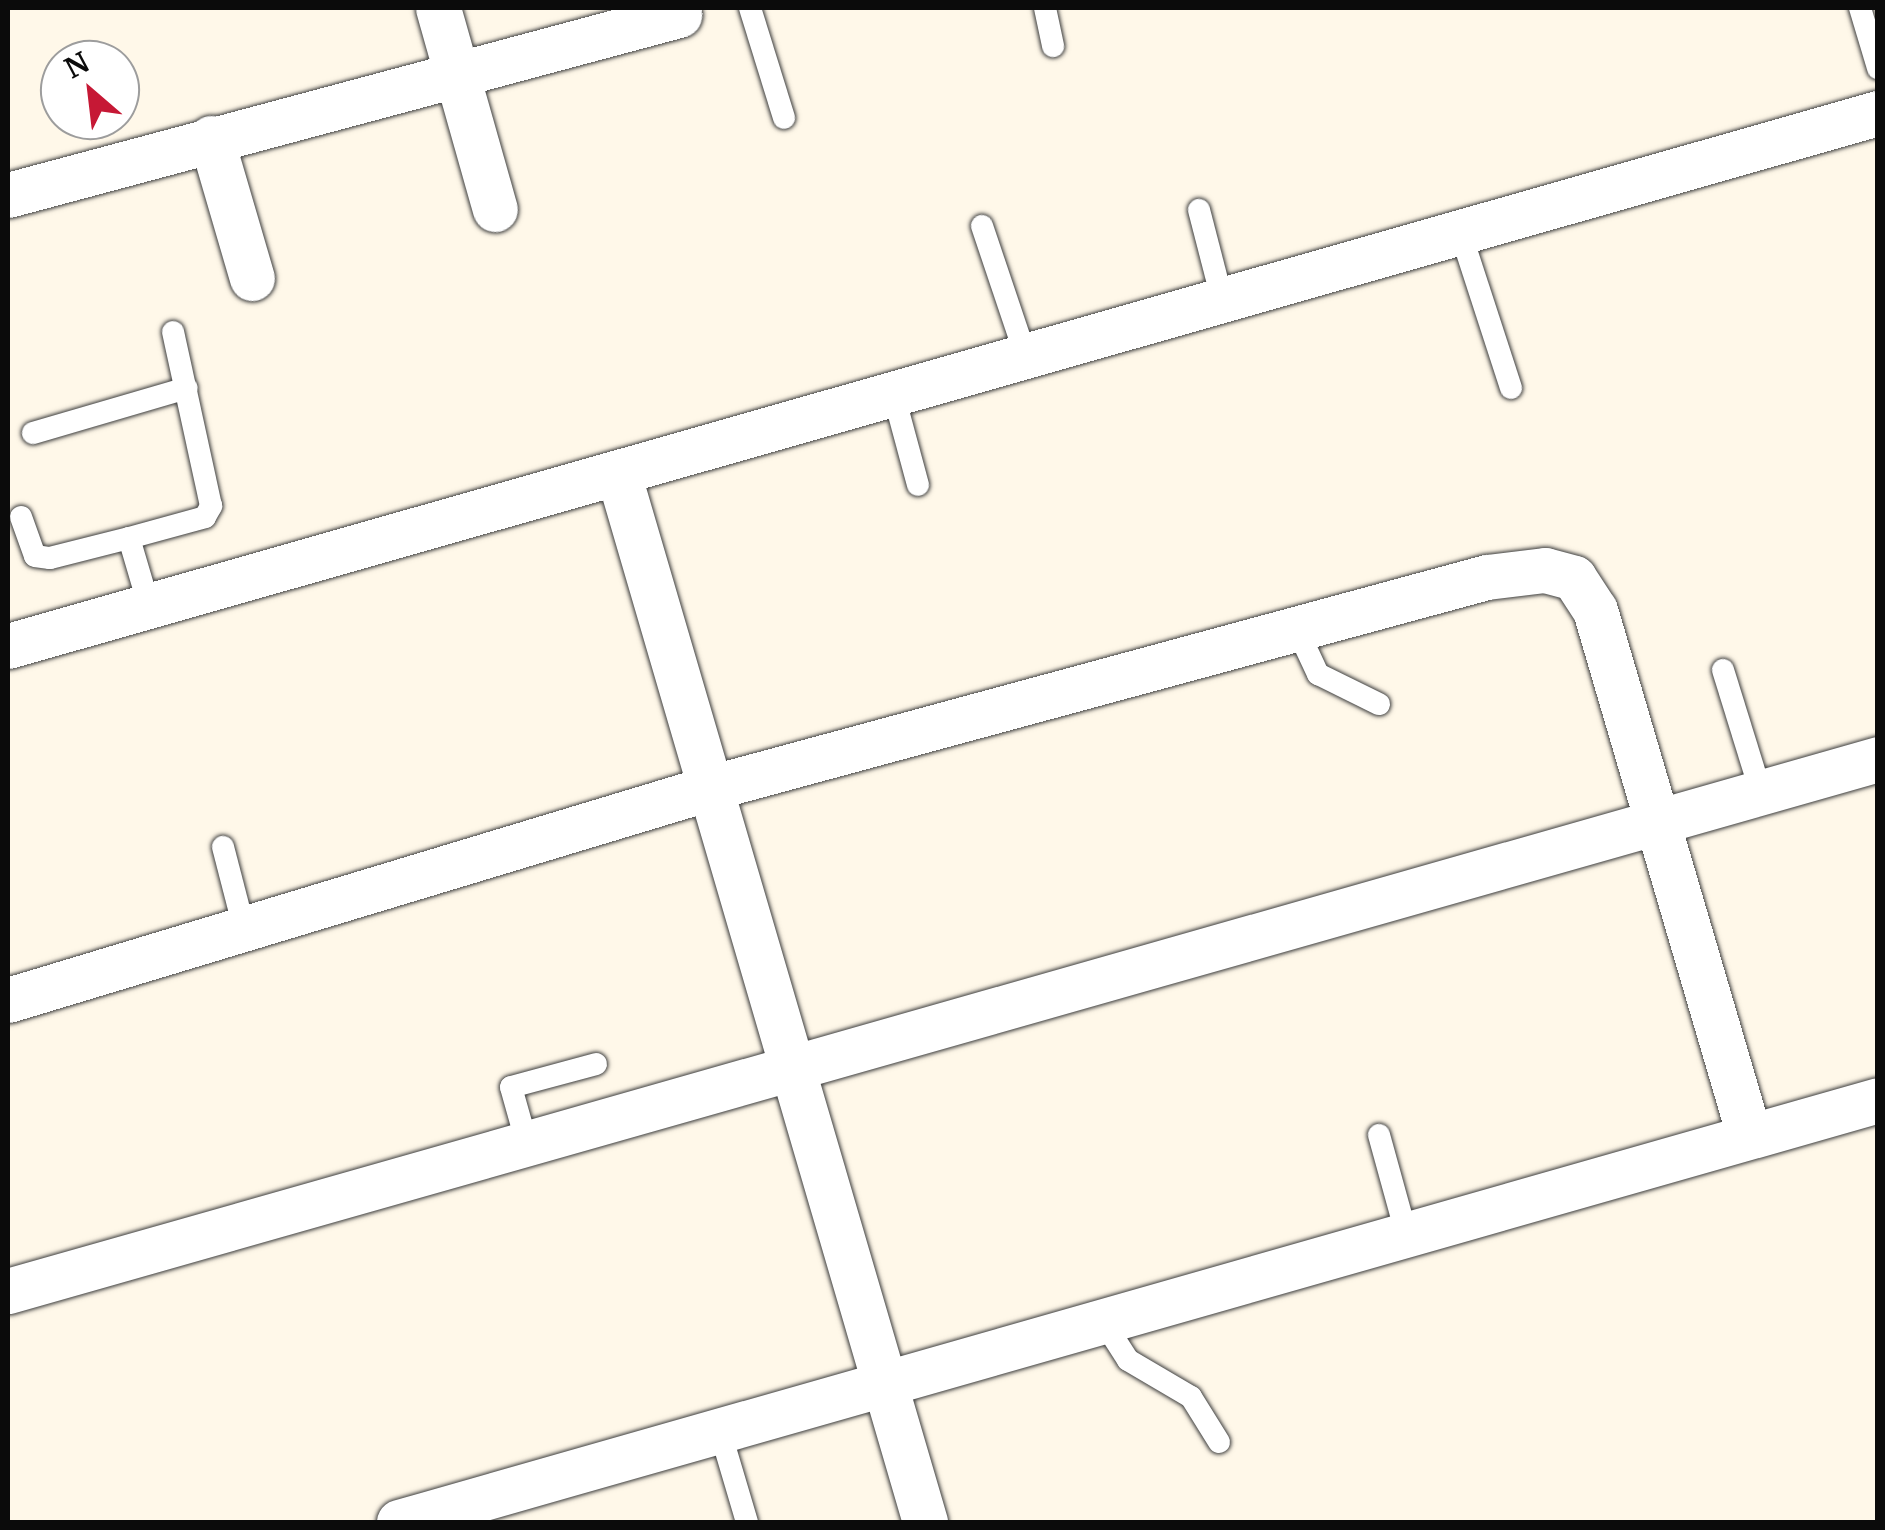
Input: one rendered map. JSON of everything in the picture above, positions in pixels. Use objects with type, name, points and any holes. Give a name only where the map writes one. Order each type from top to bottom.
[{"type":"street","points":[[438,8],[495,209]]},
{"type":"street","points":[[8,194],[454,70],[679,14]]},
{"type":"street","points":[[8,646],[619,476],[1222,299],[1878,113]]},
{"type":"street","points":[[211,138],[252,278]]},
{"type":"street","points":[[619,476],[706,789],[926,1522]]},
{"type":"street","points":[[8,1000],[706,789],[1487,577],[1546,570],[1574,578],[1595,610],[1749,1135]]},
{"type":"street","points":[[8,1291],[1878,759]]},
{"type":"street","points":[[400,1522],[1878,1100]]},
{"type":"lane","points":[[750,8],[784,118]]},
{"type":"lane","points":[[1045,8],[1054,46]]},
{"type":"lane","points":[[1860,8],[1878,68]]},
{"type":"lane","points":[[1199,210],[1222,299]]},
{"type":"lane","points":[[982,226],[1026,357]]},
{"type":"lane","points":[[1460,231],[1511,388]]},
{"type":"lane","points":[[21,517],[35,556],[50,558],[204,517],[212,506],[173,332]]},
{"type":"lane","points":[[34,432],[186,388]]},
{"type":"lane","points":[[894,396],[918,485]]},
{"type":"lane","points":[[129,538],[149,606]]},
{"type":"lane","points":[[1297,629],[1318,674],[1379,704]]},
{"type":"lane","points":[[1722,670],[1761,793]]},
{"type":"lane","points":[[223,846],[244,928]]},
{"type":"lane","points":[[527,1144],[511,1087],[596,1064]]},
{"type":"lane","points":[[1379,1135],[1406,1232]]},
{"type":"lane","points":[[1104,1321],[1128,1360],[1192,1397],[1219,1442]]},
{"type":"lane","points":[[720,1431],[747,1522]]}]
